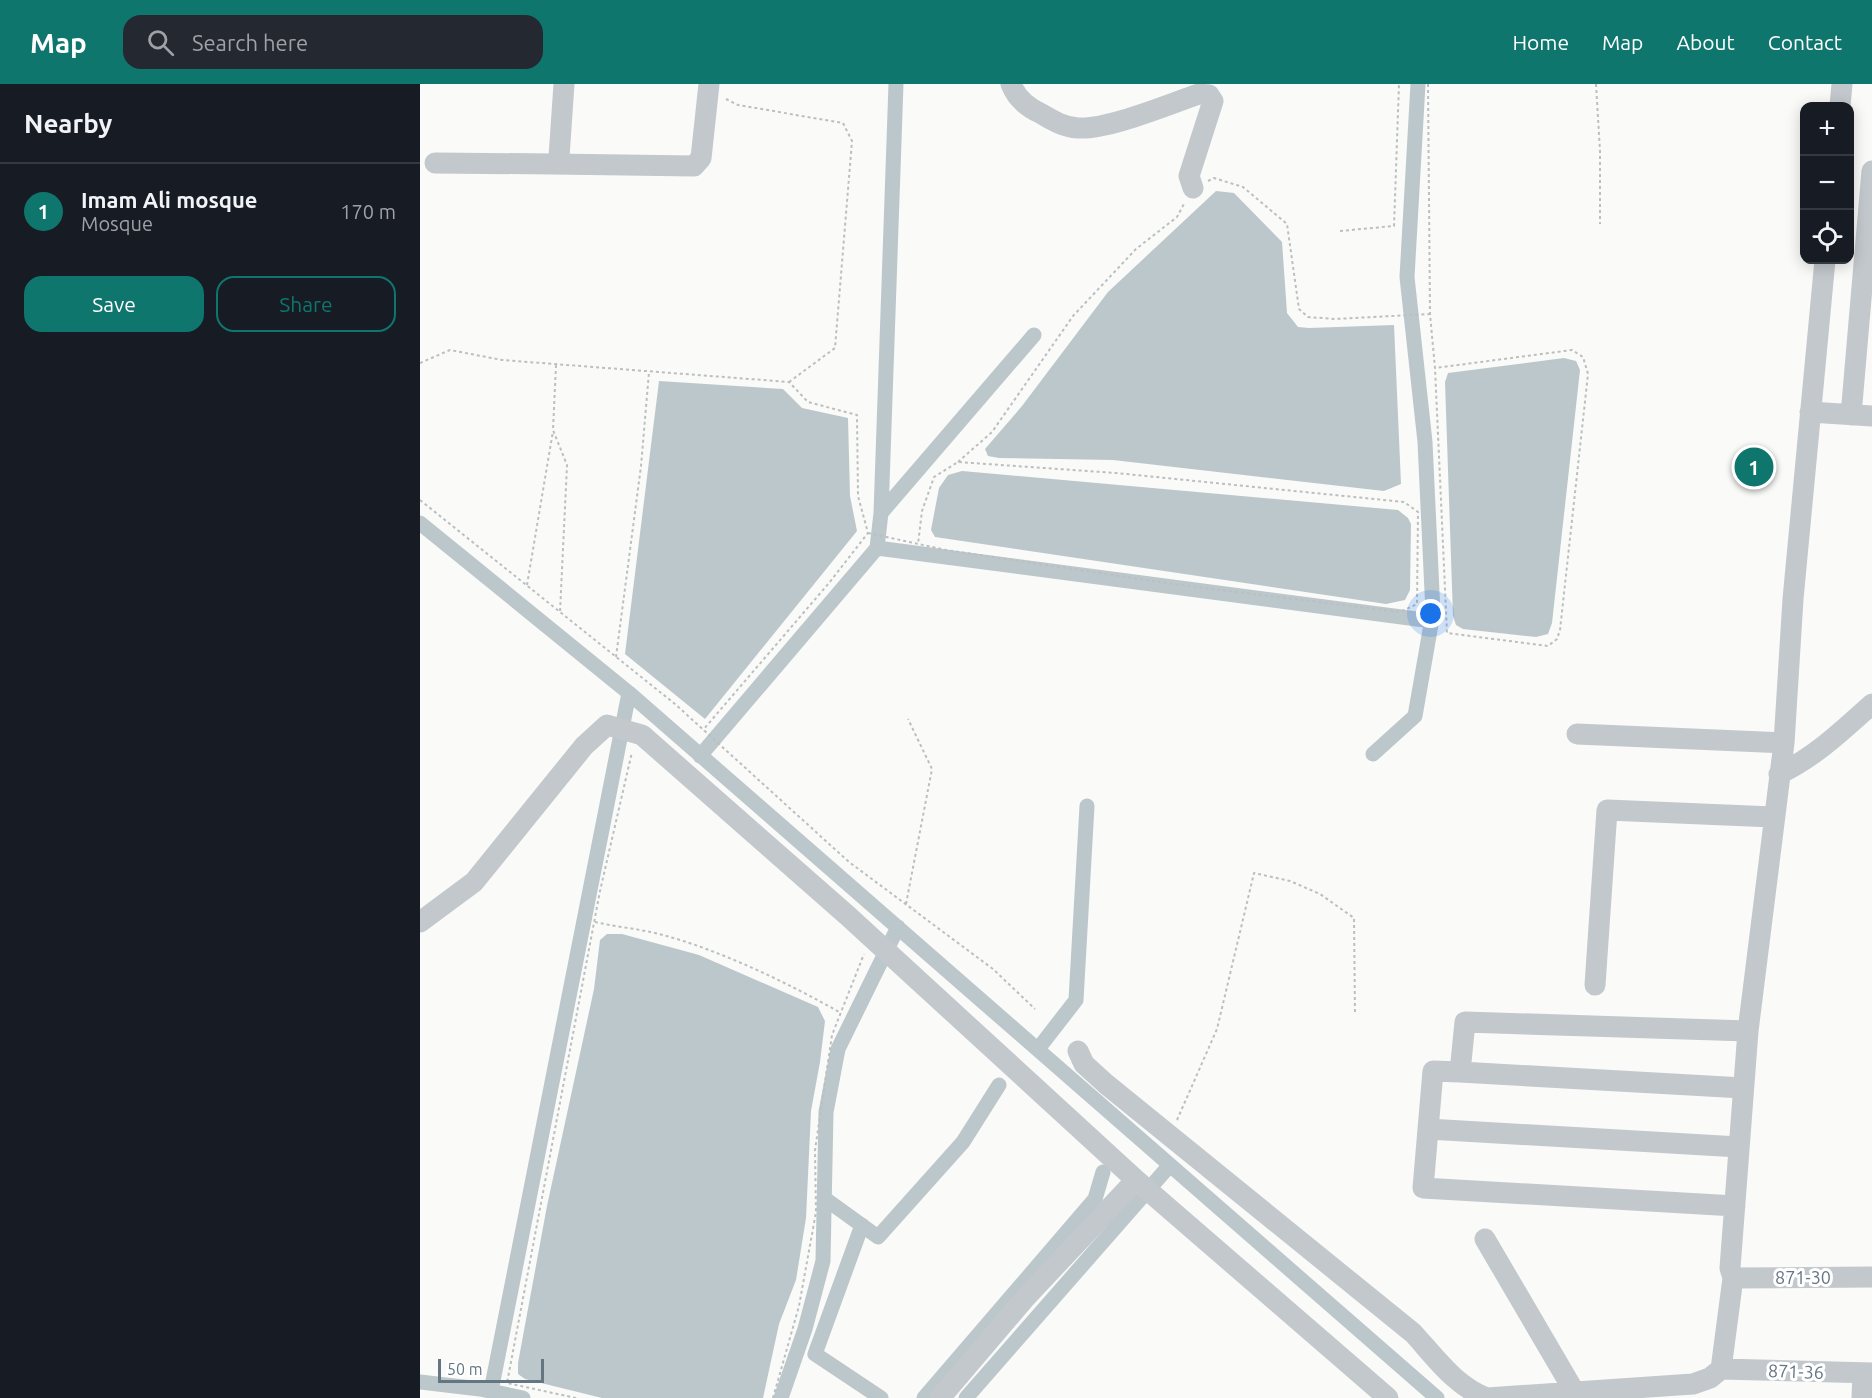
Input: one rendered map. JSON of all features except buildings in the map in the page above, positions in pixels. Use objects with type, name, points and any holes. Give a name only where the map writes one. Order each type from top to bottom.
[{"type":"street","points":[[553,164],[559,157],[564,84]]},
{"type":"street","points":[[1011,84],[1015,93],[1031,109],[1061,125],[1079,128],[1104,125],[1199,94],[1209,95],[1213,101],[1189,176],[1193,188]]},
{"type":"street","points":[[1840,102],[1842,84]]},
{"type":"street","points":[[435,163],[694,166],[701,158],[709,87]]},
{"type":"street","points":[[1810,412],[1862,416],[1872,171]]},
{"type":"street","points":[[1078,1051],[1084,1064],[1106,1084],[1413,1333],[1454,1378],[1472,1392],[1487,1398],[1693,1384],[1710,1378],[1721,1369],[1733,1278],[1730,1268],[1748,1031],[1784,743],[1793,599],[1825,264]]},
{"type":"street","points":[[1820,750],[1872,704]]},
{"type":"street","points":[[1779,774],[1840,740],[1872,714]]},
{"type":"street","points":[[420,922],[474,882],[584,746],[607,724],[642,735],[871,937],[1136,1180],[1388,1398]]},
{"type":"street","points":[[1577,734],[1784,743]]},
{"type":"street","points":[[1595,985],[1607,810],[1773,817]]},
{"type":"street","points":[[1460,1072],[1465,1022],[1748,1031]]},
{"type":"street","points":[[1735,1206],[1423,1188],[1433,1071],[1743,1088]]},
{"type":"street","points":[[1428,1129],[1739,1147]]},
{"type":"street","points":[[939,1398],[1026,1297],[1136,1180]]},
{"type":"street","points":[[1485,1239],[1574,1391]]},
{"type":"street","name":"871-30","points":[[1733,1278],[1872,1277]]},
{"type":"street","name":"871-36","points":[[1721,1369],[1867,1373]]},
{"type":"street","points":[[1862,1398],[1867,1373]]},
{"type":"path","points":[[1340,231],[1394,226],[1399,84]]},
{"type":"path","points":[[1428,84],[1430,314],[1435,368],[1447,633],[1548,646],[1557,639],[1560,630],[1588,374],[1583,357],[1572,350],[1435,368]]},
{"type":"path","points":[[1596,84],[1600,152],[1600,224]]},
{"type":"path","points":[[420,363],[450,350],[502,360],[789,382],[835,348],[852,141],[843,123],[738,105],[709,87]]},
{"type":"path","points":[[918,544],[922,511],[934,477],[958,462],[992,432],[1073,316],[1136,249],[1177,217],[1193,188],[1214,178],[1243,187],[1287,224],[1299,309],[1308,317],[1335,319],[1430,314]]},
{"type":"path","points":[[527,585],[553,430],[556,365]]},
{"type":"path","points":[[616,657],[641,465],[649,372]]},
{"type":"path","points":[[789,382],[808,402],[857,415],[858,496],[868,533]]},
{"type":"path","points":[[553,430],[567,465],[560,612]]},
{"type":"path","points":[[868,533],[946,550],[1173,584],[1400,612],[1417,604],[1418,512],[1404,502],[1116,472],[958,462]]},
{"type":"path","points":[[420,500],[675,704],[849,862],[993,969],[1035,1009]]},
{"type":"path","points":[[703,730],[829,583],[868,533]]},
{"type":"path","points":[[906,904],[932,769],[908,719]]},
{"type":"path","points":[[576,1398],[507,1383],[594,922],[636,733]]},
{"type":"path","points":[[1170,1136],[1217,1029],[1254,873],[1290,881],[1320,894],[1354,918],[1354,1015]]},
{"type":"path","points":[[594,922],[663,935],[709,951],[806,993],[841,1013]]},
{"type":"path","points":[[773,1398],[799,1306],[816,1212],[815,1150],[832,1035],[871,937]]},
{"type":"shaded area","points":[[1216,191],[1234,193],[1282,242],[1287,313],[1298,327],[1394,325],[1401,484],[1384,491],[1113,460],[988,456],[985,449],[1022,406],[1108,292]]},
{"type":"shaded area","points":[[1564,358],[1576,361],[1580,370],[1552,623],[1548,634],[1536,637],[1463,629],[1456,625],[1453,616],[1445,382],[1448,373]]},
{"type":"shaded area","points":[[659,381],[783,389],[802,408],[848,418],[850,496],[857,531],[705,719],[625,654]]},
{"type":"shaded area","points":[[962,471],[1398,510],[1408,518],[1411,524],[1410,590],[1405,600],[1386,604],[935,537],[931,530],[939,488],[948,475]]},
{"type":"shaded area","points":[[607,934],[622,934],[699,955],[818,1007],[825,1021],[811,1111],[806,1218],[796,1280],[779,1324],[763,1398],[602,1398],[525,1379],[518,1374],[518,1363],[547,1206],[594,989],[600,940]]},
{"type":"waterway","points":[[881,513],[896,84]]},
{"type":"waterway","points":[[1373,754],[1415,716],[1433,613],[1425,442],[1407,277],[1418,84]]},
{"type":"waterway","points":[[877,548],[881,513],[1034,335]]},
{"type":"waterway","points":[[420,523],[629,693],[1437,1398]]},
{"type":"waterway","points":[[700,756],[877,548],[1432,621]]},
{"type":"waterway","points":[[491,1391],[629,693]]},
{"type":"waterway","points":[[1038,1049],[1076,1000],[1087,806]]},
{"type":"waterway","points":[[781,1398],[805,1329],[823,1261],[826,1112],[838,1049],[898,927]]},
{"type":"waterway","points":[[824,1198],[878,1237],[963,1142],[999,1085]]},
{"type":"waterway","points":[[966,1398],[1170,1165]]},
{"type":"waterway","points":[[924,1398],[1095,1199],[1103,1172]]},
{"type":"waterway","points":[[862,1225],[815,1354],[881,1398]]},
{"type":"waterway","points":[[420,1382],[480,1389],[523,1398]]},
{"type":"place","name":"Imam Ali mosque","points":[[1754,467]]}]
